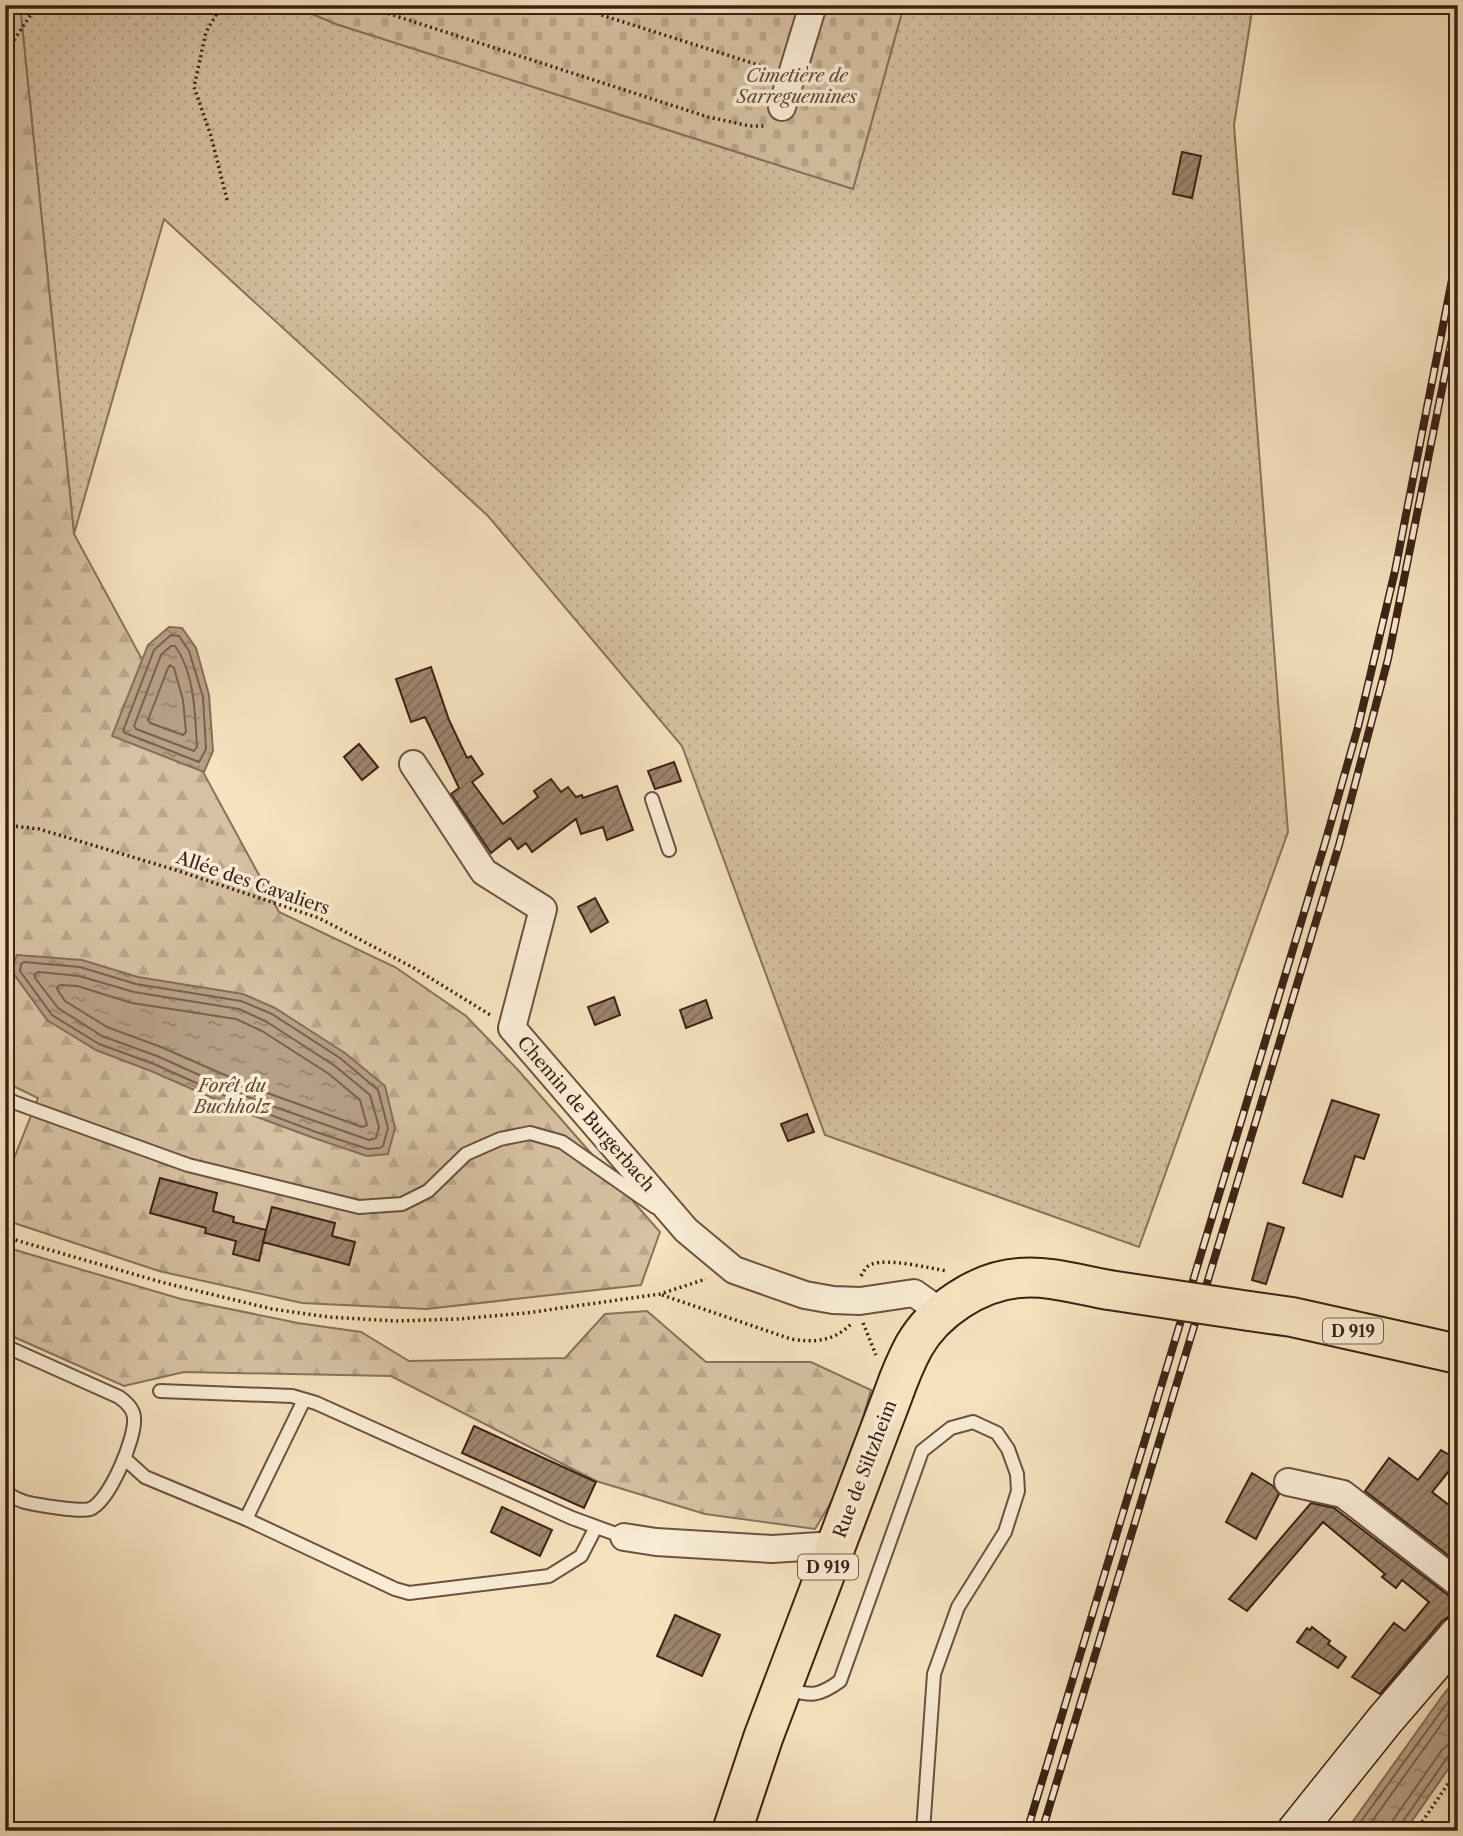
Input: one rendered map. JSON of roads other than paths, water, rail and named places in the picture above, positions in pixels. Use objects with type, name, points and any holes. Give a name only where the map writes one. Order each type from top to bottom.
[{"type":"main road","name":"D 919","points":[[941,1312],[972,1292],[992,1284],[1018,1278],[1048,1279],[1292,1317],[1458,1354]]},
{"type":"main road","name":"Rue de Siltzheim","points":[[732,1831],[782,1688],[904,1368],[915,1345],[941,1312]]},
{"type":"street","points":[[782,107],[813,5]]},
{"type":"street","name":"Chemin de Burgerbach","points":[[413,764],[484,872],[543,909],[512,1028],[686,1230],[734,1270],[805,1295],[860,1301],[914,1293],[941,1312]]},
{"type":"street","points":[[1288,1482],[1343,1494],[1458,1583]]},
{"type":"street","points":[[624,1537],[656,1542],[772,1549],[836,1545]]},
{"type":"street","points":[[1296,1831],[1385,1720],[1458,1635]]},
{"type":"lane","points":[[652,799],[669,850]]},
{"type":"lane","points":[[5,1099],[188,1165],[359,1208],[402,1204],[428,1191],[466,1154],[500,1139],[530,1133],[562,1142],[686,1230]]},
{"type":"lane","points":[[5,1346],[119,1397],[129,1404],[134,1417],[133,1430],[124,1458],[105,1496],[88,1510],[25,1502],[5,1493]]},
{"type":"lane","points":[[160,1391],[292,1396],[572,1518],[624,1537]]},
{"type":"lane","points":[[246,1519],[304,1400]]},
{"type":"lane","points":[[782,1688],[804,1694],[824,1693],[840,1681],[922,1451],[951,1427],[973,1422],[997,1433],[1008,1449],[1017,1474],[1018,1492],[1005,1532],[958,1607],[934,1674],[923,1831]]},
{"type":"lane","points":[[124,1458],[145,1477],[246,1519],[408,1593],[549,1576],[581,1556],[596,1527]]},
{"type":"water","points":[[169,627],[182,628],[196,648],[209,695],[213,751],[204,772],[112,736],[148,645]]},
{"type":"water","points":[[17,955],[82,960],[138,977],[243,994],[275,1008],[345,1053],[385,1086],[395,1128],[388,1154],[367,1156],[314,1138],[96,1050],[47,1020],[11,970]]},
{"type":"water","points":[[1458,1677],[1458,1755],[1405,1831],[1346,1831],[1443,1695]]},
{"type":"railway","points":[[1027,1831],[1358,727],[1395,571],[1458,249]]},
{"type":"railway","points":[[1042,1831],[1339,845],[1388,659],[1458,309]]},
{"type":"park label","name":"Cimetière de Sarreguemines","points":[[797,86]]},
{"type":"park label","name":"Forêt du Buchholz","points":[[232,1096]]}]
